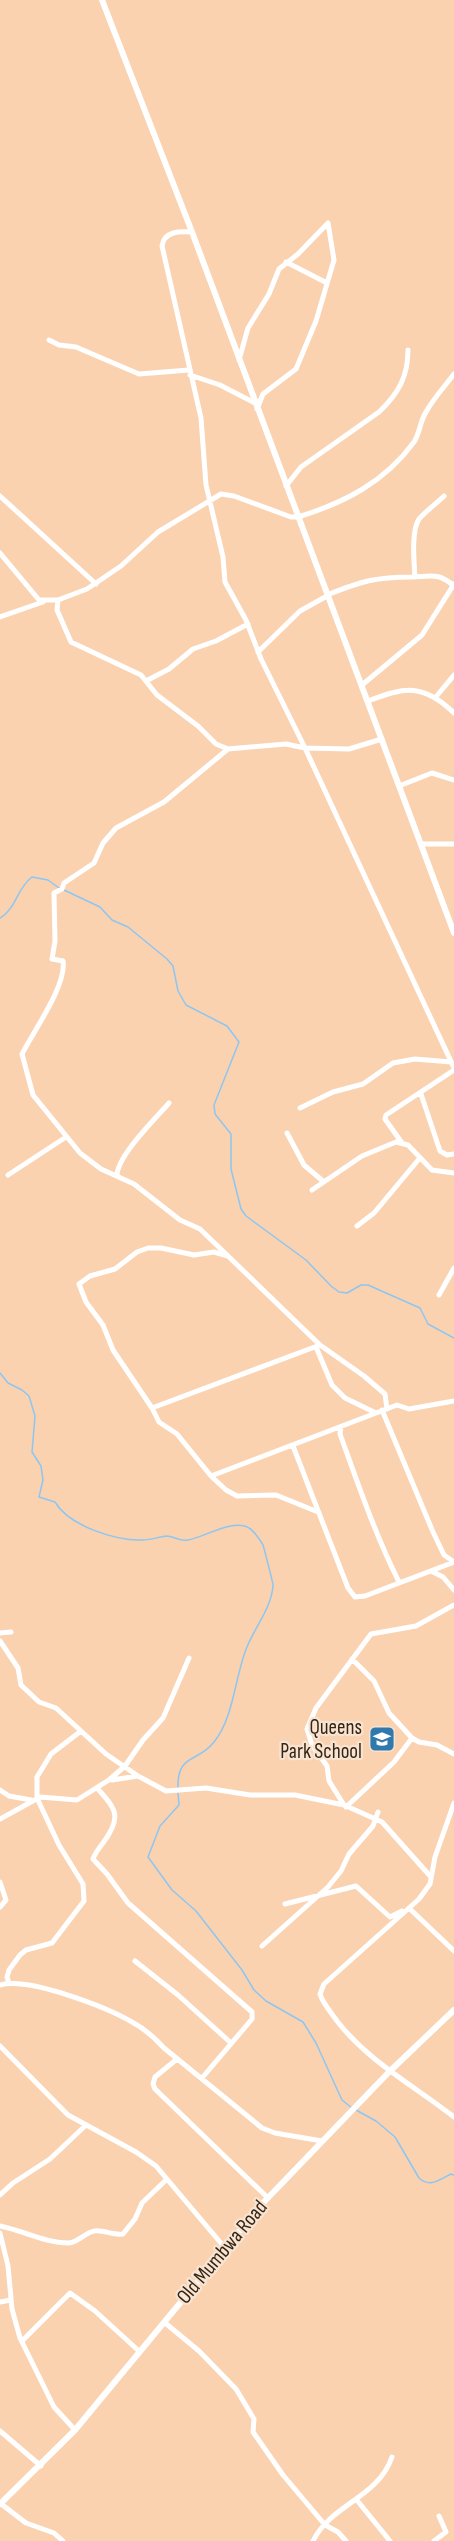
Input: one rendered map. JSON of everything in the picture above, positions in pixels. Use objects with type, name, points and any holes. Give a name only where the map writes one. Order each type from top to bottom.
[{"type":"main road","points":[[102,0],[192,232],[454,933]]},
{"type":"main road","name":"Old Mumbwa Road","points":[[0,2503],[41,2466],[75,2430],[268,2198],[389,2072],[454,2010]]},
{"type":"street","points":[[49,340],[56,344],[81,349],[140,374],[189,373],[220,385],[256,406],[263,394],[290,375],[300,362],[302,351],[316,321],[334,260],[328,223],[275,274],[269,294],[248,328],[239,362]]},
{"type":"street","points":[[192,232],[174,232],[166,237],[162,246],[201,418],[203,463],[223,557],[225,582],[248,624],[258,652],[453,1067]]},
{"type":"street","points":[[286,262],[327,283]]},
{"type":"street","points":[[286,486],[301,467],[390,402],[403,384],[408,350]]},
{"type":"street","points":[[0,616],[43,602],[58,600],[96,584],[121,566],[158,532],[209,499],[226,494],[287,516],[298,517],[344,501],[381,477],[414,442],[427,410],[454,374]]},
{"type":"street","points":[[0,496],[96,584]]},
{"type":"street","points":[[415,577],[413,550],[417,525],[444,496]]},
{"type":"street","points":[[0,553],[35,596],[43,602]]},
{"type":"street","points":[[258,652],[300,611],[327,596],[376,578],[440,576],[454,585],[422,635],[362,685]]},
{"type":"street","points":[[58,600],[57,610],[71,642],[134,672],[146,681],[157,695],[198,726],[216,744],[228,749],[278,744],[337,751],[382,740]]},
{"type":"street","points":[[146,681],[169,669],[193,649],[216,641],[248,624]]},
{"type":"street","points":[[435,698],[454,675]]},
{"type":"street","points":[[368,702],[409,689],[420,690],[454,713]]},
{"type":"street","points":[[228,749],[164,802],[116,828],[103,843],[94,863],[64,883],[62,889],[54,893],[55,941],[52,959],[63,961],[64,968],[52,1002],[22,1057],[33,1095],[66,1137],[95,1165],[134,1184],[180,1220],[200,1229],[318,1346],[364,1376],[397,1405],[409,1409],[454,1401]]},
{"type":"street","points":[[399,786],[432,773],[453,777]]},
{"type":"street","points":[[421,844],[454,844]]},
{"type":"street","points":[[300,1108],[333,1092],[363,1084],[393,1063],[416,1059],[453,1067]]},
{"type":"street","points":[[402,1143],[385,1117],[421,1094],[453,1067]]},
{"type":"street","points":[[421,1094],[440,1151],[447,1155],[454,1154]]},
{"type":"street","points":[[117,1175],[118,1167],[134,1143],[170,1103]]},
{"type":"street","points":[[287,1134],[304,1165],[324,1182]]},
{"type":"street","points":[[9,1174],[66,1137]]},
{"type":"street","points":[[312,1190],[362,1156],[387,1144],[408,1145],[432,1170],[454,1173]]},
{"type":"street","points":[[357,1226],[374,1213],[419,1159]]},
{"type":"street","points":[[228,1256],[214,1252],[194,1255],[161,1248],[148,1248],[137,1252],[115,1269],[90,1276],[80,1282],[86,1302],[103,1325],[113,1350],[159,1422],[177,1434],[226,1490],[237,1496],[276,1495],[318,1512]]},
{"type":"street","points":[[439,1295],[454,1268]]},
{"type":"street","points":[[152,1408],[318,1346]]},
{"type":"street","points":[[318,1346],[332,1385],[345,1398],[382,1411]]},
{"type":"street","points":[[384,1394],[382,1411],[390,1434],[444,1555],[454,1562]]},
{"type":"street","points":[[212,1476],[397,1405]]},
{"type":"street","points":[[341,1427],[340,1434],[378,1537],[399,1582]]},
{"type":"street","points":[[332,1431],[340,1434]]},
{"type":"street","points":[[293,1446],[348,1588],[355,1597],[364,1596],[454,1562]]},
{"type":"street","points":[[442,1577],[444,1555]]},
{"type":"street","points":[[431,1571],[442,1577],[454,1590]]},
{"type":"street","points":[[345,1806],[329,1781],[325,1761],[312,1745],[307,1729],[312,1715],[371,1634],[416,1626],[454,1605]]},
{"type":"street","points":[[0,1633],[11,1632]]},
{"type":"street","points":[[0,1641],[18,1668],[21,1685],[39,1702],[57,1709],[138,1776],[169,1791],[206,1788],[250,1795],[295,1795],[377,1815],[431,1877]]},
{"type":"street","points":[[0,1790],[9,1796],[77,1800],[110,1780],[164,1718],[189,1659]]},
{"type":"street","points":[[352,1659],[374,1681],[389,1713],[412,1738],[419,1742],[437,1745],[454,1754]]},
{"type":"street","points":[[9,1983],[7,1977],[9,1970],[20,1955],[26,1950],[52,1943],[78,1910],[85,1894],[83,1884],[34,1799],[37,1777],[51,1754],[81,1731]]},
{"type":"street","points":[[345,1806],[394,1762],[412,1738]]},
{"type":"street","points":[[110,1780],[138,1776]]},
{"type":"street","points":[[97,1788],[113,1806],[115,1820],[113,1829],[93,1859],[134,1910],[250,2009],[252,2019],[202,2078]]},
{"type":"street","points":[[0,1819],[34,1799]]},
{"type":"street","points":[[454,1803],[426,1891],[324,1984],[320,1994],[327,2007],[360,2047],[389,2072],[454,2117]]},
{"type":"street","points":[[262,1946],[328,1887],[341,1871],[349,1854],[373,1826],[377,1815]]},
{"type":"street","points":[[0,1882],[6,1895],[6,1900],[0,1907]]},
{"type":"street","points":[[285,1904],[356,1886],[390,1917],[409,1908]]},
{"type":"street","points":[[409,1908],[454,1951]]},
{"type":"street","points":[[135,1961],[178,1995],[231,2043]]},
{"type":"street","points":[[0,1985],[9,1983],[56,1991],[120,2016],[152,2036],[250,2119],[268,2131],[322,2141]]},
{"type":"street","points":[[0,2046],[68,2115],[136,2152],[156,2166],[225,2248]]},
{"type":"street","points":[[177,2059],[155,2078],[154,2089],[268,2198]]},
{"type":"street","points":[[0,2195],[13,2183],[50,2159],[86,2125]]},
{"type":"street","points":[[0,2226],[15,2229],[36,2238],[67,2242],[74,2242],[87,2233],[99,2231],[112,2236],[123,2234],[135,2218],[142,2203],[167,2179]]},
{"type":"street","points":[[0,2233],[8,2266],[11,2300],[22,2341],[54,2408],[75,2430]]},
{"type":"street","points":[[22,2341],[70,2293],[95,2311],[140,2352]]},
{"type":"street","points":[[0,2302],[11,2300]]},
{"type":"street","points":[[164,2322],[199,2351],[236,2389],[254,2419],[253,2432],[305,2505],[325,2525],[338,2532],[346,2541]]},
{"type":"street","points":[[0,2432],[41,2466]]},
{"type":"street","points":[[313,2541],[325,2525],[348,2503],[378,2483],[388,2469],[392,2457]]},
{"type":"street","points":[[356,2499],[390,2541]]},
{"type":"street","points":[[0,2503],[26,2523],[54,2533],[63,2541]]},
{"type":"street","points":[[434,2541],[446,2532],[439,2516]]},
{"type":"waterway","points":[[0,918],[10,909],[32,877],[48,880],[59,888]]},
{"type":"waterway","points":[[64,890],[100,907],[112,920],[128,927],[167,959],[173,966],[178,991],[186,1005],[227,1026],[239,1042],[214,1105],[215,1114],[231,1134],[231,1169],[241,1209],[246,1216],[306,1260],[339,1292],[347,1293],[361,1285],[368,1285],[420,1308],[428,1324],[454,1338]]},
{"type":"waterway","points":[[0,1373],[8,1383],[29,1396],[35,1416],[32,1452],[41,1466],[43,1480],[39,1497],[55,1502],[71,1518],[107,1535],[132,1540],[166,1536],[185,1540],[236,1525],[249,1528],[263,1545],[273,1585],[270,1601],[247,1647],[230,1709],[221,1732],[208,1749],[190,1760],[181,1769],[178,1788]]},
{"type":"waterway","points":[[178,1793],[179,1805],[160,1826],[148,1857],[172,1890],[196,1911],[242,1970],[254,1990],[266,2001],[303,2022],[316,2043],[342,2100],[352,2108]]},
{"type":"waterway","points":[[356,2110],[376,2121],[395,2137],[423,2181],[431,2183],[451,2174],[454,2175]]},
{"type":"place","name":"Queens Park School","points":[[382,1739]]}]
